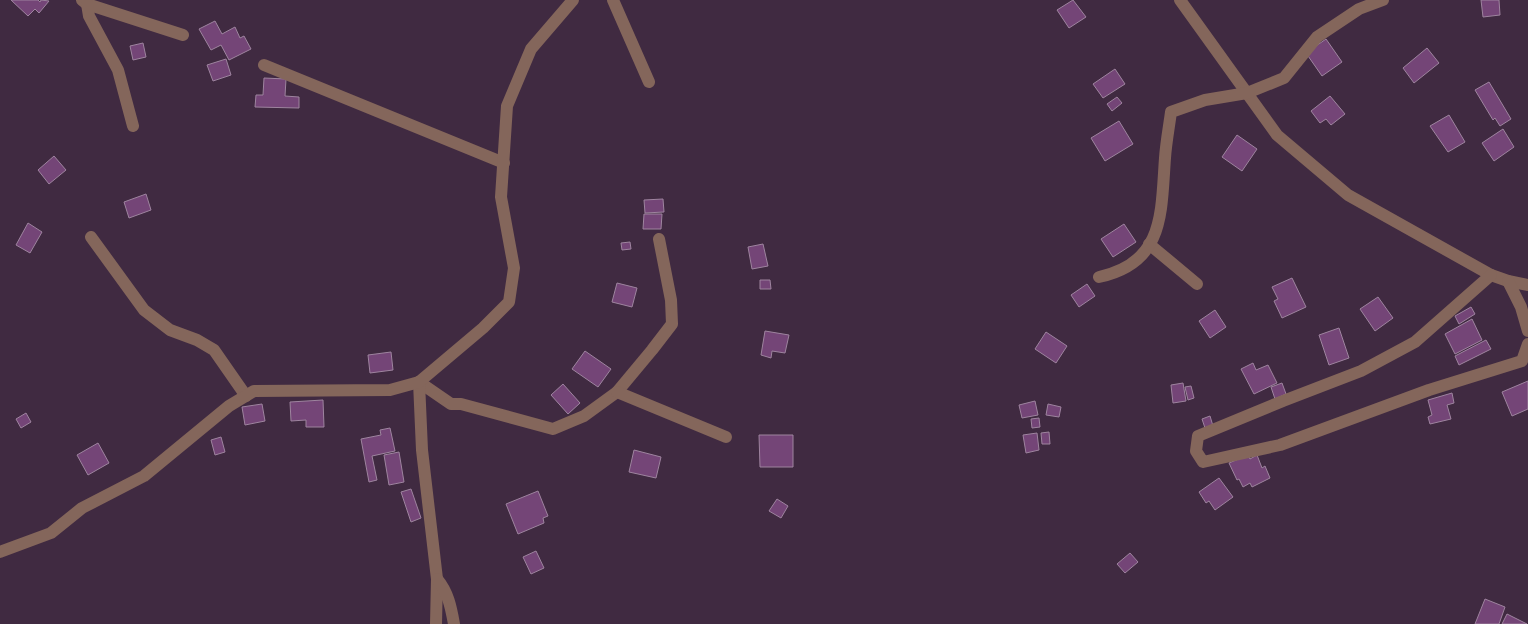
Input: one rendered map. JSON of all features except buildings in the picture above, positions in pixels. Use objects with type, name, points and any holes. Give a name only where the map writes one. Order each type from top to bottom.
[{"type":"street","points":[[0,552],[50,533],[82,508],[144,476],[229,406],[254,391],[390,390],[419,382],[483,328],[509,302],[514,268],[502,197],[507,106],[531,50],[573,0]]},
{"type":"street","points":[[613,0],[649,82]]},
{"type":"street","points":[[1180,0],[1277,135],[1348,195],[1491,275],[1528,285]]},
{"type":"street","points":[[1099,277],[1115,274],[1140,258],[1156,234],[1163,202],[1165,156],[1171,112],[1205,100],[1247,93],[1284,78],[1317,37],[1360,9],[1383,0]]},
{"type":"street","points":[[84,2],[183,35]]},
{"type":"street","points":[[84,2],[89,16],[118,70],[133,126]]},
{"type":"street","points":[[264,65],[504,163]]},
{"type":"street","points":[[90,237],[144,310],[170,330],[197,340],[214,350],[246,396]]},
{"type":"street","points":[[419,382],[451,404],[461,404],[553,429],[584,416],[616,392],[672,324],[671,300],[659,239]]},
{"type":"street","points":[[1150,244],[1197,284]]},
{"type":"street","points":[[1491,275],[1415,342],[1361,371],[1198,436],[1196,451],[1203,462],[1280,445],[1429,390],[1522,361],[1528,344]]},
{"type":"street","points":[[1508,281],[1521,307],[1528,331]]},
{"type":"street","points":[[419,382],[422,450],[437,579],[436,624]]},
{"type":"street","points":[[616,392],[726,437]]},
{"type":"street","points":[[437,579],[443,585],[450,602],[454,624]]}]
